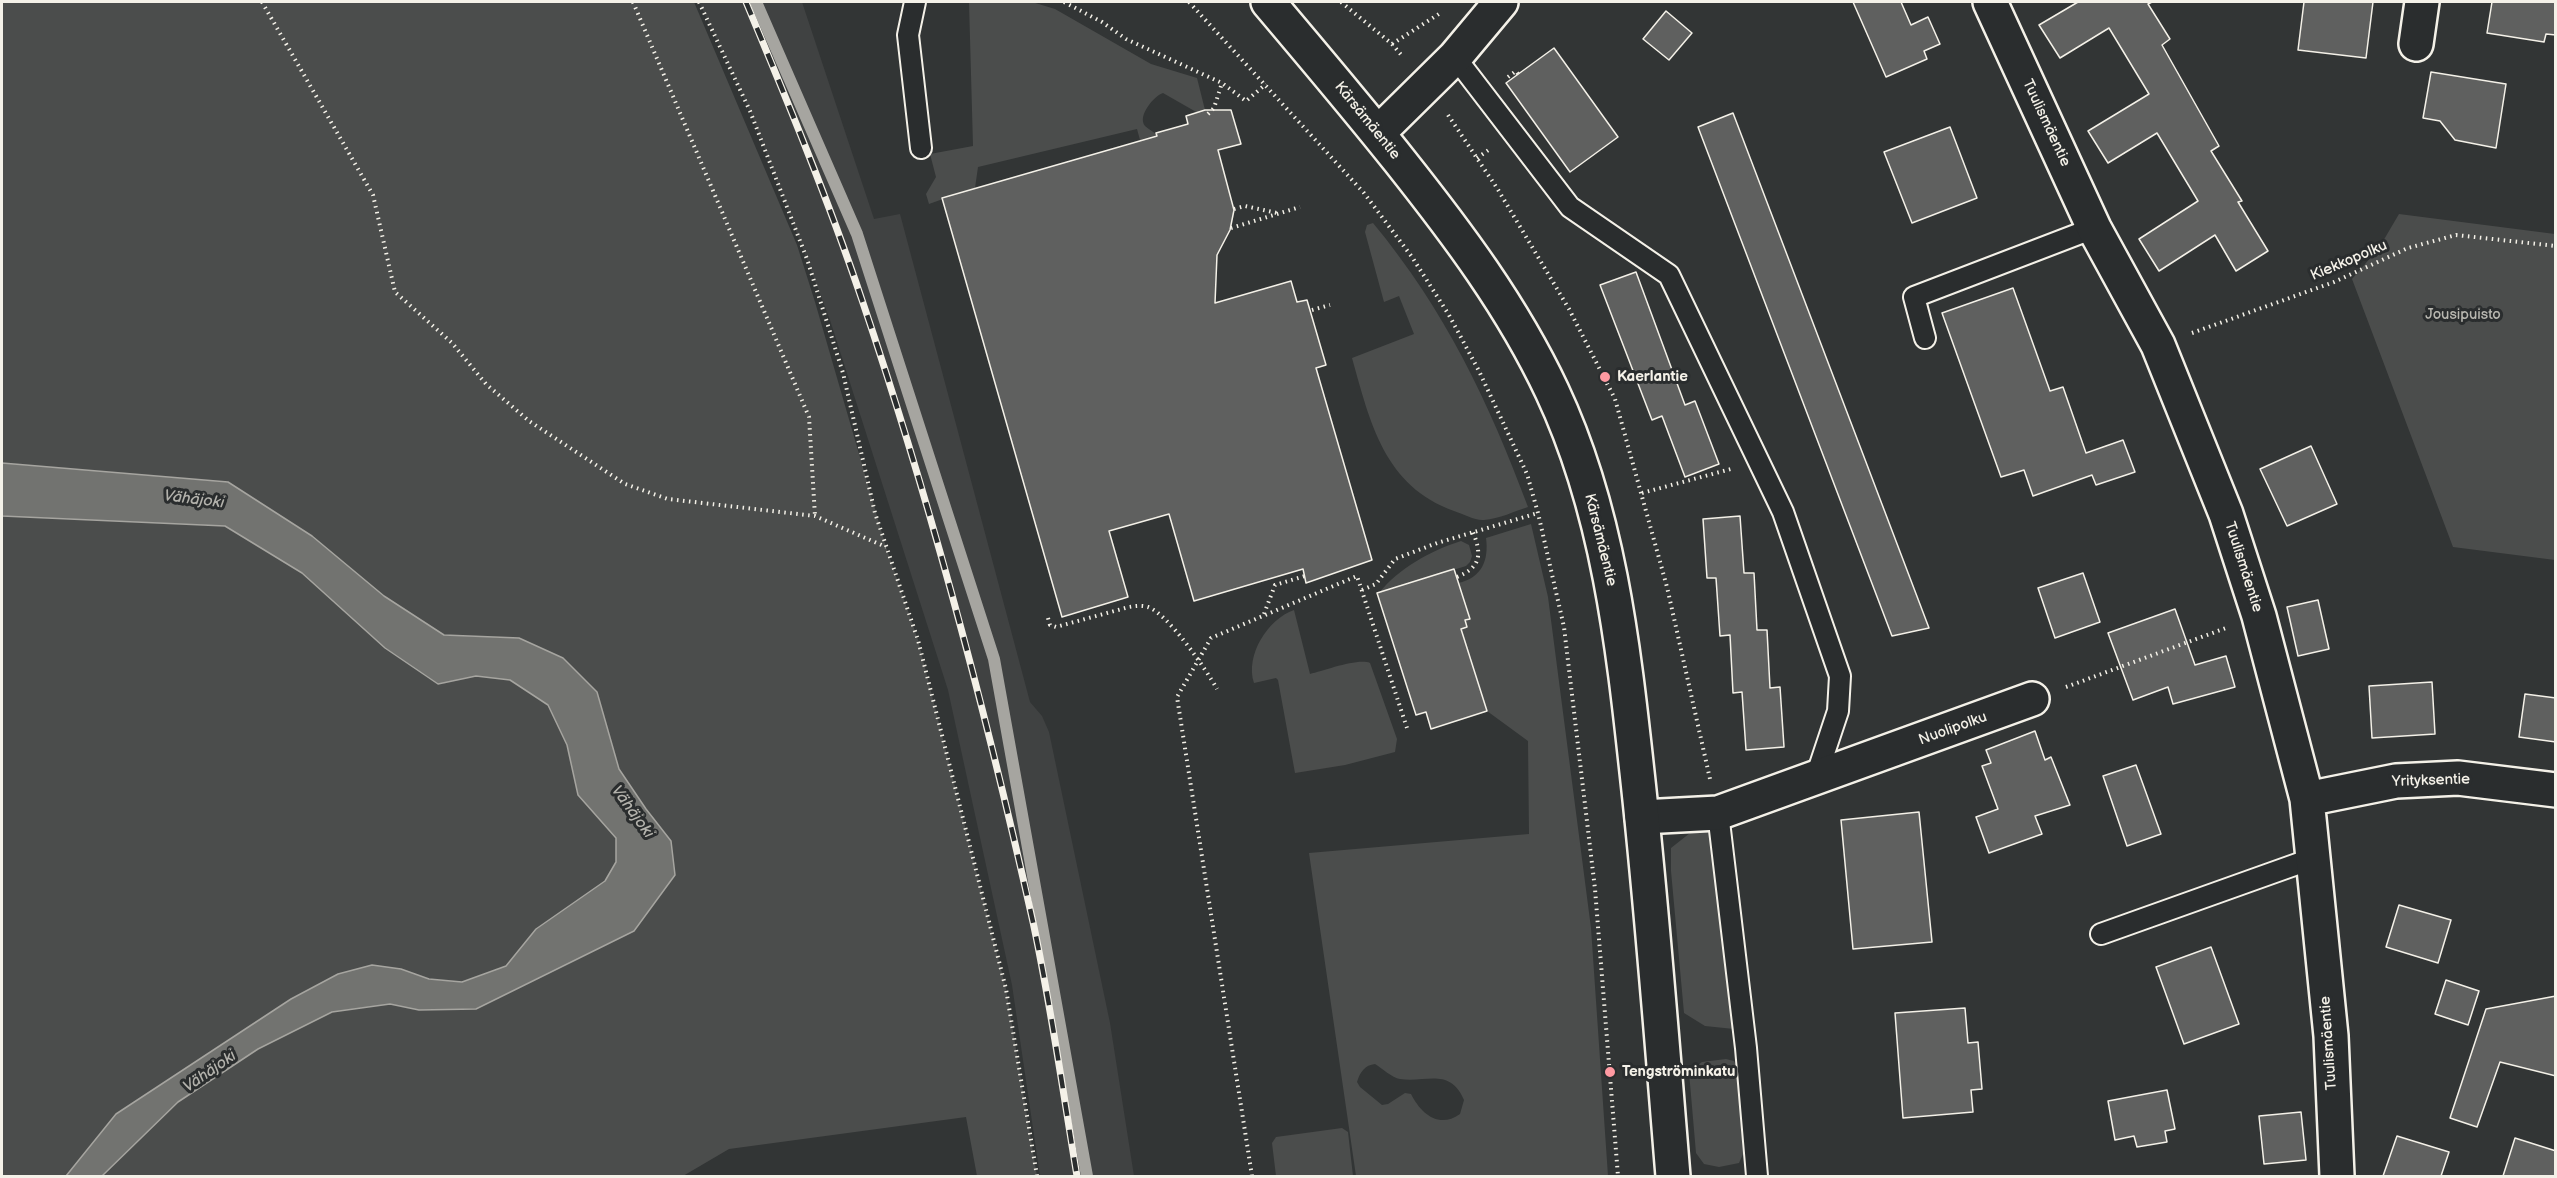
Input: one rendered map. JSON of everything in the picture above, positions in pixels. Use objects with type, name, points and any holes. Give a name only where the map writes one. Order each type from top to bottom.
[{"type":"street","name":"Kärsämäentie","points":[[1268,2],[1445,218],[1507,307],[1552,391],[1574,444],[1594,510],[1610,576],[1628,694],[1642,817],[1673,1176]]},
{"type":"street","points":[[1378,134],[1455,57],[1501,2]]},
{"type":"street","name":"Tuulismäentie","points":[[1990,2],[2094,228],[2158,345],[2226,514],[2259,616],[2307,799],[2331,1036],[2337,1176]]},
{"type":"street","points":[[2416,44],[2422,2]]},
{"type":"street","name":"Nuolipolku","points":[[1642,817],[1718,813],[2032,699]]},
{"type":"street","name":"Yrityksentie","points":[[2307,799],[2396,781],[2448,778],[2505,782],[2556,790]]},
{"type":"lane","points":[[915,2],[908,35],[921,148]]},
{"type":"lane","points":[[1455,57],[1570,207],[1669,275],[1783,512],[1840,676],[1838,711],[1816,777]]},
{"type":"lane","points":[[1925,338],[1914,297],[2094,228]]},
{"type":"lane","points":[[1718,813],[1746,1048],[1757,1176]]},
{"type":"lane","points":[[2100,934],[2314,858]]},
{"type":"path","points":[[262,2],[374,195],[395,292],[452,343],[486,384],[529,421],[625,484],[668,499],[815,516],[886,547]]},
{"type":"path","points":[[633,2],[809,417],[815,516]]},
{"type":"path","points":[[699,2],[750,111],[807,259],[843,373],[875,513],[921,650],[1006,988],[1037,1176]]},
{"type":"path","points":[[1064,2],[1102,22],[1126,39],[1222,83],[1246,101],[1266,84]]},
{"type":"path","points":[[1189,2],[1364,193],[1418,267],[1449,315],[1479,371],[1527,474],[1564,627],[1595,889],[1618,1176]]},
{"type":"path","points":[[1341,2],[1392,44],[1446,8]]},
{"type":"path","points":[[1208,114],[1214,108],[1222,83]]},
{"type":"path","points":[[1234,209],[1245,206],[1280,214]]},
{"type":"path","points":[[1231,228],[1300,207]]},
{"type":"path","name":"Kiekkopolku","points":[[2158,345],[2334,282],[2408,248],[2456,235],[2556,246]]},
{"type":"path","points":[[1312,310],[1330,304]]},
{"type":"path","points":[[1642,493],[1758,462]]},
{"type":"path","points":[[1362,590],[1376,584],[1395,559],[1473,532],[1538,513]]},
{"type":"path","points":[[1457,577],[1469,572],[1477,563],[1478,548],[1473,532]]},
{"type":"path","points":[[1264,616],[1275,585],[1305,576]]},
{"type":"path","points":[[1252,1176],[1178,697],[1211,638],[1357,576],[1407,728]]},
{"type":"path","points":[[1048,618],[1050,625],[1056,627],[1129,608],[1146,607],[1162,617],[1199,660],[1217,688]]},
{"type":"path","points":[[2032,699],[2259,616]]},
{"type":"shaded area","points":[[699,2],[802,2],[874,219],[900,214],[1030,702],[1042,716],[1049,732],[1110,1023],[1134,1176],[1040,1176],[1012,985],[948,690],[830,320],[750,111]]},
{"type":"green space","points":[[2,2],[694,2],[797,245],[886,547],[918,640],[1006,989],[1037,1176],[977,1176],[966,1117],[729,1149],[683,1176],[102,1176],[178,1102],[258,1049],[332,1012],[390,1004],[419,1010],[476,1009],[671,841],[619,769],[597,692],[519,638],[444,635],[384,596],[312,536],[228,482],[2,463]]},
{"type":"green space","points":[[969,2],[1032,2],[1055,9],[1151,64],[1197,78],[1205,110],[1198,113],[1163,93],[1151,102],[1143,117],[1145,126],[1157,135],[1140,140],[1137,129],[978,167],[975,188],[942,197],[943,199],[929,204],[926,194],[936,177],[930,154],[973,146]]},
{"type":"green space","name":"Jousipuisto","points":[[2399,214],[2555,234],[2555,560],[2453,547],[2352,279],[2379,248]]},
{"type":"green space","points":[[1373,223],[1422,289],[1463,358],[1481,394],[1528,507],[1501,517],[1484,520],[1454,511],[1430,500],[1411,486],[1384,449],[1374,428],[1352,358],[1414,334],[1399,296],[1384,302],[1365,232],[1367,225]]},
{"type":"green space","points":[[2,516],[225,526],[302,573],[385,648],[438,684],[476,676],[510,680],[548,705],[567,745],[578,795],[616,838],[616,862],[605,882],[536,929],[506,966],[462,982],[429,979],[401,969],[338,974],[291,999],[116,1114],[66,1176],[2,1176]]},
{"type":"green space","points":[[1531,524],[1548,597],[1591,928],[1608,1176],[1356,1176],[1309,853],[1529,834],[1528,741],[1487,711],[1461,629],[1467,627],[1465,620],[1469,619],[1458,583],[1473,577],[1482,567],[1486,554],[1486,538]],"holes":[[[1375,1064],[1400,1079],[1436,1079],[1452,1083],[1464,1100],[1460,1114],[1445,1120],[1438,1120],[1425,1113],[1411,1094],[1405,1093],[1388,1104],[1382,1105],[1357,1082],[1361,1072],[1366,1067]]]},
{"type":"green space","points":[[1461,541],[1469,545],[1472,556],[1466,566],[1379,593],[1416,561]]},
{"type":"green space","points":[[1294,610],[1310,674],[1349,663],[1370,663],[1397,739],[1395,752],[1345,765],[1295,773],[1278,680],[1276,678],[1254,683],[1252,672],[1256,650],[1261,639],[1276,621]]},
{"type":"green space","points":[[1705,830],[1711,834],[1734,1029],[1705,1026],[1684,1013],[1671,871],[1671,848],[1690,833]]},
{"type":"green space","points":[[1726,1059],[1734,1061],[1737,1067],[1743,1154],[1739,1163],[1719,1167],[1704,1164],[1696,1153],[1689,1072],[1702,1062]]},
{"type":"green space","points":[[1342,1128],[1348,1132],[1353,1176],[1276,1176],[1272,1143],[1276,1137]]},
{"type":"water","name":"Vähäjoki","points":[[2,463],[228,482],[312,536],[384,596],[444,635],[519,638],[563,658],[597,692],[619,769],[671,841],[675,875],[634,931],[476,1009],[419,1010],[390,1004],[332,1012],[258,1049],[178,1102],[102,1176],[66,1176],[116,1114],[291,999],[338,974],[372,965],[401,969],[429,979],[462,982],[506,966],[536,929],[605,881],[616,862],[616,838],[578,795],[567,745],[548,705],[510,680],[476,676],[438,684],[385,648],[302,573],[225,526],[2,516]]},
{"type":"building","points":[[1853,2],[1901,2],[1911,25],[1928,17],[1940,44],[1924,51],[1927,59],[1886,77]]},
{"type":"building","points":[[2078,2],[2152,2],[2148,4],[2170,39],[2162,45],[2219,146],[2211,151],[2242,201],[2238,202],[2268,251],[2236,271],[2215,235],[2159,271],[2139,239],[2198,201],[2157,133],[2108,163],[2088,131],[2149,94],[2109,28],[2060,58],[2039,25]]},
{"type":"building","points":[[2304,2],[2373,2],[2366,58],[2298,50]]},
{"type":"building","points":[[2492,2],[2556,2],[2556,35],[2546,34],[2544,42],[2487,33]]},
{"type":"building","points":[[1666,11],[1692,33],[1669,60],[1643,39]]},
{"type":"building","points":[[1554,48],[1618,137],[1570,172],[1506,83]]},
{"type":"building","points":[[2431,72],[2506,84],[2496,148],[2455,140],[2440,121],[2423,118]]},
{"type":"building","points":[[1205,110],[1231,110],[1241,144],[1218,150],[1234,210],[1230,230],[1217,255],[1215,303],[1291,281],[1297,302],[1307,300],[1326,365],[1316,368],[1372,560],[1306,583],[1303,569],[1194,601],[1169,514],[1109,531],[1128,597],[1062,617],[942,198],[1157,136],[1156,133],[1188,124],[1186,116]]},
{"type":"building","points":[[1733,113],[1929,628],[1892,636],[1698,127]]},
{"type":"building","points":[[1950,127],[1977,198],[1912,223],[1884,152]]},
{"type":"building","points":[[1636,272],[1685,405],[1695,401],[1719,464],[1685,477],[1662,416],[1652,420],[1600,285]]},
{"type":"building","points":[[2013,288],[2050,391],[2063,387],[2086,453],[2123,440],[2135,472],[2096,485],[2092,475],[2033,496],[2024,470],[2001,477],[1942,313]]},
{"type":"building","points":[[2311,446],[2337,504],[2287,526],[2260,469]]},
{"type":"building","points":[[1740,516],[1744,573],[1754,573],[1757,630],[1767,630],[1770,688],[1780,687],[1784,747],[1746,750],[1742,692],[1733,693],[1730,635],[1720,636],[1716,578],[1707,578],[1703,519]]},
{"type":"building","points":[[1454,569],[1470,619],[1465,620],[1467,627],[1461,629],[1487,711],[1431,729],[1426,712],[1416,715],[1377,593]]},
{"type":"building","points":[[2083,573],[2100,622],[2055,638],[2038,588]]},
{"type":"building","points":[[2318,600],[2329,649],[2298,656],[2287,607]]},
{"type":"building","points":[[2175,609],[2195,665],[2226,656],[2235,687],[2173,704],[2168,687],[2133,700],[2108,633]]},
{"type":"building","points":[[2432,682],[2435,734],[2372,738],[2369,686]]},
{"type":"building","points":[[2525,694],[2556,698],[2556,742],[2519,737]]},
{"type":"building","points":[[2035,731],[2045,760],[2051,757],[2070,805],[2035,816],[2042,834],[1989,853],[1976,817],[1998,809],[1982,766],[1991,763],[1986,750]]},
{"type":"building","points":[[2136,765],[2161,834],[2127,846],[2103,776]]},
{"type":"building","points":[[1919,812],[1932,942],[1853,949],[1841,820]]},
{"type":"building","points":[[2399,905],[2451,920],[2438,963],[2386,947]]},
{"type":"building","points":[[2211,947],[2239,1024],[2184,1044],[2156,967]]},
{"type":"building","points":[[2446,980],[2479,991],[2468,1025],[2435,1014]]},
{"type":"building","points":[[2556,996],[2556,1076],[2500,1062],[2477,1127],[2450,1118],[2486,1009]]},
{"type":"building","points":[[1965,1008],[1968,1043],[1978,1042],[1982,1089],[1971,1090],[1973,1112],[1903,1118],[1895,1013]]},
{"type":"building","points":[[2167,1090],[2175,1129],[2165,1131],[2167,1142],[2137,1147],[2134,1136],[2115,1140],[2108,1101]]},
{"type":"building","points":[[2301,1112],[2306,1160],[2264,1164],[2259,1116]]},
{"type":"building","points":[[2397,1136],[2449,1152],[2441,1176],[2383,1176]]},
{"type":"building","points":[[2515,1138],[2556,1151],[2556,1176],[2503,1176]]},
{"type":"waterway","points":[[756,2],[857,234],[994,659],[1087,1176]]},
{"type":"railway","points":[[746,2],[807,150],[849,262],[911,453],[956,608],[1033,922],[1077,1176]]},
{"type":"place","name":"Kaerlantie","points":[[1605,377]]},
{"type":"place","name":"Tengströminkatu","points":[[1610,1072]]}]
